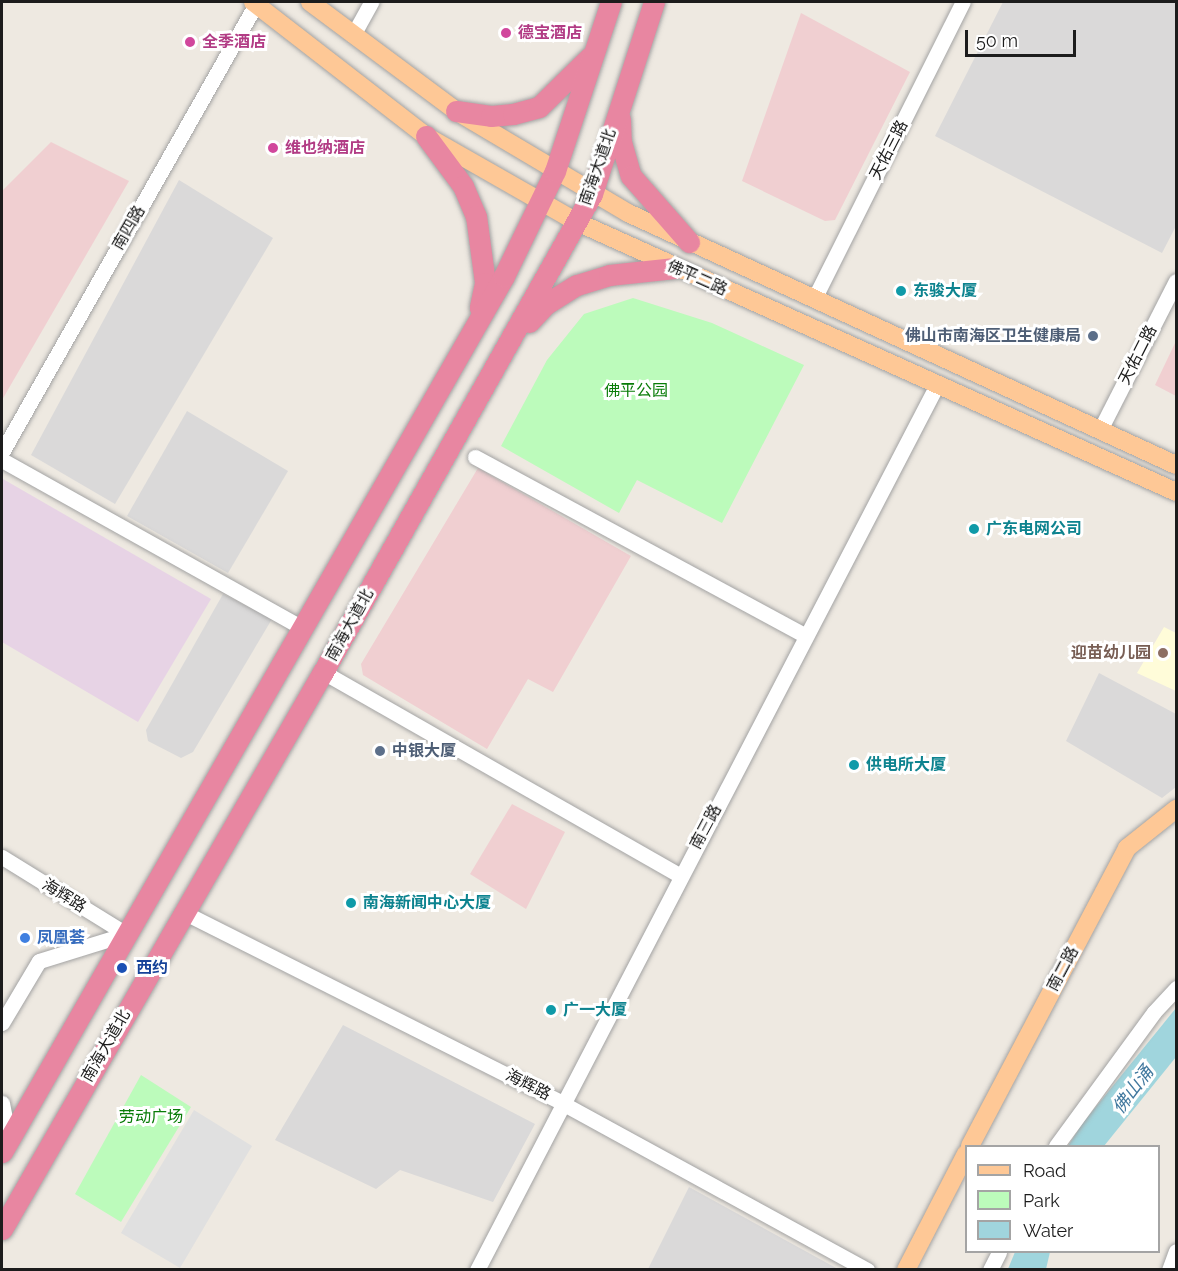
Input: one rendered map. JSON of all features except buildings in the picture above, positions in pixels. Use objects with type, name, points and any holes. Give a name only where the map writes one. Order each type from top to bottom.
[{"type":"highway","points":[[5,1146],[477,323],[555,171],[611,2]]},
{"type":"highway","name":"南海大道北","points":[[2,1229],[183,912],[324,672],[592,194],[620,101],[654,2]]},
{"type":"highway","points":[[456,111],[490,116],[513,114],[539,106],[595,52]]},
{"type":"highway","points":[[620,101],[621,142],[631,176],[689,242]]},
{"type":"highway","points":[[426,136],[463,186],[476,216],[485,283],[477,323]]},
{"type":"highway","points":[[510,342],[546,304],[577,285],[609,275],[675,268]]},
{"type":"main road","name":"佛平二路","points":[[309,2],[456,111],[592,194],[689,242],[1176,465]]},
{"type":"main road","name":"佛平二路","points":[[255,3],[426,136],[577,222],[1176,492]]},
{"type":"main road","name":"南二路","points":[[971,1145],[1127,848],[1176,809]]},
{"type":"main road","points":[[906,1269],[965,1156]]},
{"type":"street","points":[[353,35],[371,2]]},
{"type":"street","name":"天佑三路","points":[[814,299],[963,2]]},
{"type":"street","name":"南四路","points":[[2,452],[255,3]]},
{"type":"street","name":"天佑二路","points":[[1100,430],[1176,281]]},
{"type":"street","name":"南三路","points":[[477,1269],[937,385]]},
{"type":"street","points":[[475,457],[806,636]]},
{"type":"street","points":[[2,460],[302,628]]},
{"type":"street","points":[[324,672],[681,876]]},
{"type":"street","name":"海辉路","points":[[2,857],[126,934]]},
{"type":"street","name":"海辉路","points":[[183,912],[562,1102],[867,1269]]},
{"type":"street","points":[[2,1023],[39,961],[126,934]]},
{"type":"street","points":[[1057,1145],[1154,1012],[1176,988]]},
{"type":"street","points":[[2,1103],[5,1146]]},
{"type":"street","points":[[1169,1269],[1176,1251]]},
{"type":"street","points":[[990,1269],[998,1253]]},
{"type":"shaded area","points":[[1003,2],[1176,2],[1176,226],[1162,253],[935,136]]},
{"type":"shaded area","points":[[801,13],[910,72],[835,220],[825,221],[742,181]]},
{"type":"shaded area","points":[[51,142],[129,181],[2,400],[2,191]]},
{"type":"shaded area","points":[[179,180],[273,238],[115,504],[31,455]]},
{"type":"shaded area","points":[[1176,341],[1176,396],[1155,385]]},
{"type":"shaded area","points":[[187,411],[288,471],[228,573],[127,516]]},
{"type":"shaded area","points":[[478,468],[631,556],[553,692],[528,679],[487,749],[363,675],[361,664]]},
{"type":"shaded area","points":[[3,479],[211,599],[138,722],[2,642]]},
{"type":"shaded area","points":[[223,594],[272,619],[193,752],[181,758],[148,741],[146,730]]},
{"type":"shaded area","name":"迎苗幼儿园","points":[[1164,627],[1176,633],[1176,691],[1137,673]]},
{"type":"shaded area","points":[[1099,673],[1176,714],[1176,787],[1162,798],[1066,741]]},
{"type":"shaded area","points":[[512,804],[565,832],[526,909],[470,874]]},
{"type":"shaded area","points":[[343,1025],[535,1124],[493,1202],[400,1170],[376,1189],[275,1140]]},
{"type":"shaded area","points":[[194,1110],[252,1146],[180,1268],[121,1233]]},
{"type":"shaded area","points":[[689,1187],[838,1269],[648,1269]]},
{"type":"green space","name":"佛平公园","points":[[633,298],[712,323],[804,365],[722,523],[637,480],[619,513],[501,446],[547,360],[584,314]]},
{"type":"green space","name":"劳动广场","points":[[141,1075],[191,1107],[121,1222],[75,1194]]},
{"type":"water","name":"佛山涌","points":[[1176,1008],[1176,1057],[1105,1145],[1069,1145],[1082,1124]]},
{"type":"water","points":[[1015,1253],[1050,1253],[1046,1269],[1008,1269]]},
{"type":"place","name":"德宝酒店","points":[[506,33]]},
{"type":"place","name":"全季酒店","points":[[190,42]]},
{"type":"place","name":"维也纳酒店","points":[[273,148]]},
{"type":"place","name":"东骏大厦","points":[[901,291]]},
{"type":"place","name":"佛山市南海区卫生健康局","points":[[1093,336]]},
{"type":"place","name":"广东电网公司","points":[[974,529]]},
{"type":"place","name":"迎苗幼儿园","points":[[1163,653]]},
{"type":"place","name":"中银大厦","points":[[380,751]]},
{"type":"place","name":"供电所大厦","points":[[854,765]]},
{"type":"place","name":"南海新闻中心大厦","points":[[351,903]]},
{"type":"place","name":"凤凰荟","points":[[25,938]]},
{"type":"place","name":"西约","points":[[122,968]]},
{"type":"place","name":"广一大厦","points":[[551,1010]]}]
